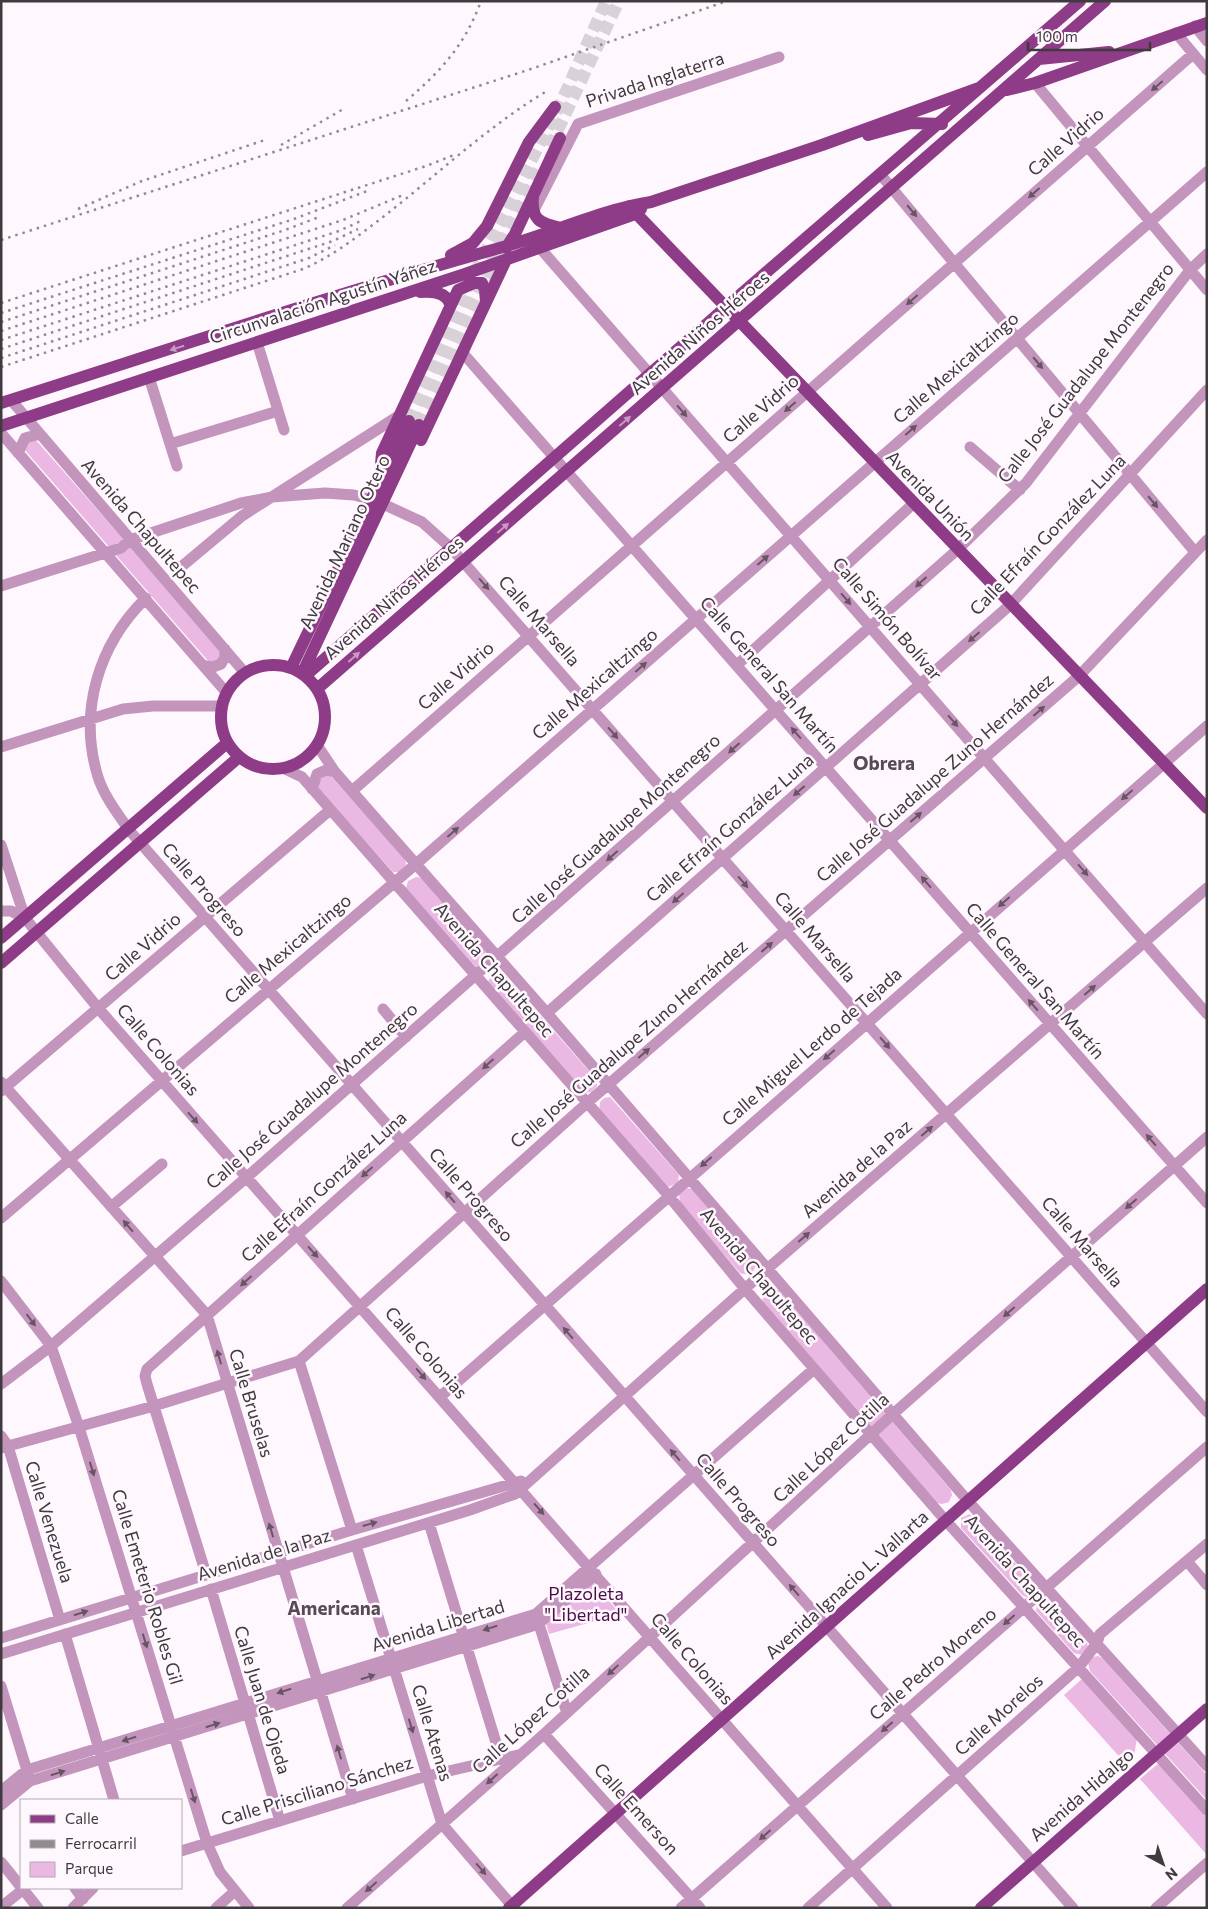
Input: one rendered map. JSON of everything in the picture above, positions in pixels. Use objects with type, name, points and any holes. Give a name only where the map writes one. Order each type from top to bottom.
[{"type":"main road","name":"Avenida Niños Héroes","points":[[299,673],[452,548],[725,308],[1080,1]]},
{"type":"main road","name":"Avenida Niños Héroes","points":[[317,689],[1105,1]]},
{"type":"main road","points":[[1002,92],[1035,83],[1124,50],[1201,25]]},
{"type":"main road","points":[[1069,32],[1072,45],[1080,55]]},
{"type":"main road","points":[[1012,59],[1040,59],[1124,50]]},
{"type":"main road","name":"Circunvalación Agustín Yáñez","points":[[1,426],[449,280],[540,248],[651,202],[822,145],[979,88]]},
{"type":"main road","points":[[406,274],[464,249],[480,235],[529,142],[555,107]]},
{"type":"main road","name":"Circunvalación Agustín Yáñez","points":[[822,145],[911,123],[939,123],[961,127]]},
{"type":"main road","points":[[449,280],[465,268],[490,259],[509,245],[560,138]]},
{"type":"main road","points":[[533,192],[533,212],[542,223],[561,228]]},
{"type":"main road","name":"Circunvalación Agustín Yáñez","points":[[6,402],[406,274],[509,245],[561,228],[632,210]]},
{"type":"main road","name":"Avenida Unión","points":[[632,210],[1207,808]]},
{"type":"main road","points":[[384,487],[409,465],[506,260]]},
{"type":"main road","points":[[384,487],[382,454],[409,420],[450,304],[460,288],[479,282],[484,286],[486,302]]},
{"type":"main road","points":[[394,297],[430,292],[448,298],[450,304]]},
{"type":"main road","points":[[215,336],[220,354]]},
{"type":"main road","name":"Avenida Mariano Otero","points":[[299,673],[384,487],[409,420]]},
{"type":"main road","points":[[270,665],[299,673],[317,689],[323,702],[325,717],[323,732],[317,745],[302,760],[283,768],[260,768],[239,757],[227,743],[222,732],[222,706],[226,692],[245,673],[270,665]]},
{"type":"main road","points":[[1,938],[129,830],[227,743]]},
{"type":"main road","points":[[1,963],[141,844],[239,757]]},
{"type":"main road","name":"Avenida Ignacio L. Vallarta","points":[[512,1907],[1207,1289]]},
{"type":"main road","name":"Avenida Hidalgo","points":[[981,1908],[1207,1709]]},
{"type":"street","points":[[1201,25],[1207,41]]},
{"type":"street","points":[[1176,33],[1207,70]]},
{"type":"street","name":"Calle Vidrio","points":[[352,791],[1194,54]]},
{"type":"street","name":"Privada Inglaterra","points":[[533,212],[578,124],[780,57]]},
{"type":"street","points":[[1035,83],[1207,290]]},
{"type":"street","name":"Calle Mexicaltzingo","points":[[1,1218],[71,1161],[267,989],[416,864],[1207,172]]},
{"type":"street","points":[[880,174],[1195,552]]},
{"type":"street","name":"Calle Simón Bolívar","points":[[540,248],[1207,1014]]},
{"type":"street","name":"Calle José Guadalupe Montenegro","points":[[1,1384],[51,1346],[247,1177],[957,550],[1020,490],[1190,270],[1207,254]]},
{"type":"street","points":[[257,342],[284,430]]},
{"type":"street","name":"Calle General San Martín","points":[[462,352],[1207,1203]]},
{"type":"street","points":[[149,377],[178,466]]},
{"type":"street","name":"Calle Efraín González Luna","points":[[547,1014],[1010,604],[1131,475],[1207,390]]},
{"type":"street","name":"Avenida Chapultepec","points":[[6,402],[40,434],[245,673]]},
{"type":"street","points":[[170,444],[278,411]]},
{"type":"street","points":[[181,567],[215,537],[272,497],[409,420]]},
{"type":"street","points":[[1,433],[206,666],[226,692]]},
{"type":"street","points":[[18,453],[25,438],[40,434]]},
{"type":"street","points":[[970,447],[1020,490]]},
{"type":"street","name":"Calle Marsella","points":[[1,586],[121,548],[130,540],[241,503],[272,497],[325,493],[354,495],[377,502],[422,522],[464,561],[1207,1412]]},
{"type":"street","points":[[737,665],[913,504]]},
{"type":"street","name":"Calle José Guadalupe Zuno Hernández","points":[[4,1447],[154,1406],[299,1361],[587,1103],[1079,676],[1207,540]]},
{"type":"street","name":"Calle Progreso","points":[[146,598],[124,623],[107,650],[97,673],[91,717],[92,743],[98,778],[115,810],[129,830],[1072,1908]]},
{"type":"street","points":[[206,666],[213,667],[221,664],[225,657],[225,650]]},
{"type":"street","points":[[1,747],[91,717],[123,709],[153,706],[222,706]]},
{"type":"street","name":"Calle Miguel Lerdo de Tejada","points":[[441,1396],[668,1195],[1207,726]]},
{"type":"street","name":"Avenida Chapultepec","points":[[317,745],[335,772],[498,957],[968,1501],[1207,1766]]},
{"type":"street","name":"Avenida Chapultepec","points":[[283,768],[302,777],[668,1195],[745,1289],[946,1520],[1207,1810]]},
{"type":"street","points":[[312,789],[317,774],[326,770],[335,772]]},
{"type":"street","name":"Calle Vidrio","points":[[3,1087],[330,810]]},
{"type":"street","name":"Calle Colonias","points":[[1,845],[25,918],[98,1008],[441,1396],[648,1637],[887,1908]]},
{"type":"street","name":"Avenida de la Paz","points":[[1,1654],[470,1510],[532,1478],[767,1269],[1207,888]]},
{"type":"street","points":[[1,912],[11,911],[25,918]]},
{"type":"street","points":[[383,1009],[406,1037]]},
{"type":"street","name":"Calle Efraín González Luna","points":[[154,1406],[145,1376],[147,1369],[525,1032]]},
{"type":"street","name":"Calle Bruselas","points":[[3,1087],[207,1315],[353,1799]]},
{"type":"street","name":"Calle López Cotilla","points":[[347,1908],[544,1734],[893,1414],[1207,1137]]},
{"type":"street","points":[[111,1207],[162,1164]]},
{"type":"street","name":"Calle Emeterio Robles Gil","points":[[1,1281],[51,1346],[79,1427],[207,1843],[215,1863],[249,1908]]},
{"type":"street","points":[[299,1361],[352,1530]]},
{"type":"street","name":"Avenida Libertad","points":[[1,1791],[28,1776],[538,1620],[694,1476],[814,1369]]},
{"type":"street","points":[[154,1406],[206,1574]]},
{"type":"street","name":"Calle Venezuela","points":[[1,1436],[60,1620]]},
{"type":"street","name":"Calle Pedro Moreno","points":[[681,1908],[1207,1447]]},
{"type":"street","name":"Avenida de la Paz","points":[[1,1638],[352,1530],[519,1486]]},
{"type":"street","points":[[430,1523],[501,1759]]},
{"type":"street","name":"Calle Morelos","points":[[808,1908],[1079,1667],[1097,1643],[1100,1634],[1207,1544]]},
{"type":"street","name":"Calle Atenas","points":[[356,1545],[442,1824],[512,1907]]},
{"type":"street","points":[[1187,1561],[1207,1585]]},
{"type":"street","name":"Calle Juan de Ojeda","points":[[210,1589],[280,1821]]},
{"type":"street","points":[[538,1620],[567,1713]]},
{"type":"street","points":[[65,1634],[114,1799]]},
{"type":"street","points":[[1,1686],[28,1776]]},
{"type":"street","name":"Calle Emerson","points":[[544,1734],[617,1812],[700,1908]]},
{"type":"street","name":"Calle Prisciliano Sánchez","points":[[182,1851],[427,1776],[521,1754]]},
{"type":"street","name":"Avenida Libertad","points":[[1,1805],[28,1776]]},
{"type":"street","points":[[1,1862],[20,1884]]},
{"type":"street","points":[[1159,1907],[1207,1863]]},
{"type":"street","points":[[1,1907],[22,1889]]},
{"type":"street","points":[[24,1889],[38,1908]]},
{"type":"street","points":[[76,1889],[83,1898]]},
{"type":"street","points":[[73,1908],[92,1889]]},
{"type":"street","points":[[216,1908],[235,1891]]},
{"type":"green space","points":[[35,439],[124,540],[110,548],[24,449],[23,444]]},
{"type":"green space","points":[[129,546],[221,652],[221,660],[209,662],[115,554]]},
{"type":"green space","points":[[327,772],[405,858],[406,865],[399,872],[393,872],[315,785],[315,782]]},
{"type":"green space","points":[[416,877],[422,878],[488,954],[488,957],[476,967],[406,888],[408,881]]},
{"type":"green space","points":[[501,971],[597,1080],[597,1086],[591,1092],[585,1093],[488,982],[492,974]]},
{"type":"green space","points":[[610,1097],[679,1175],[678,1183],[668,1187],[599,1111],[600,1102],[604,1098]]},
{"type":"green space","points":[[686,1188],[692,1189],[755,1261],[755,1268],[750,1274],[740,1273],[680,1203],[679,1194]]},
{"type":"green space","points":[[770,1285],[777,1288],[951,1490],[952,1495],[949,1502],[937,1503],[763,1302],[761,1291]]},
{"type":"green space","points":[[970,1514],[1035,1584],[1037,1589],[1028,1598],[1022,1595],[961,1528],[961,1518]]},
{"type":"green space","name":"Plazoleta \"Libertad\"","points":[[589,1577],[620,1614],[549,1634],[545,1620]]},
{"type":"green space","points":[[1041,1600],[1051,1602],[1087,1643],[1088,1647],[1082,1655],[1074,1653],[1036,1611],[1037,1604]]},
{"type":"green space","points":[[1098,1656],[1102,1658],[1207,1775],[1207,1800],[1090,1671],[1088,1663],[1093,1657]]},
{"type":"green space","points":[[1083,1678],[1137,1738],[1134,1756],[1125,1763],[1064,1695]]},
{"type":"green space","points":[[1159,1763],[1207,1817],[1207,1855],[1140,1779]]},
{"type":"tunnel","points":[[409,421],[466,290],[562,100],[606,1]]},
{"type":"tunnel","points":[[550,147],[619,1]]},
{"type":"tunnel","points":[[419,425],[479,289],[540,167]]},
{"type":"railway","points":[[406,101],[451,56],[475,17],[481,1]]},
{"type":"railway","points":[[1,240],[528,70],[727,1]]},
{"type":"railway","points":[[1,367],[314,264],[364,232],[483,135],[547,91]]},
{"type":"railway","points":[[281,145],[345,108]]},
{"type":"railway","points":[[78,209],[142,181],[265,140]]},
{"type":"railway","points":[[1,303],[426,166],[454,155]]},
{"type":"railway","points":[[1,313],[294,219],[367,191]]},
{"type":"railway","points":[[1,331],[343,220],[403,195]]},
{"type":"railway","points":[[1,322],[285,230],[319,217]]},
{"type":"railway","points":[[1,340],[339,231],[363,220]]},
{"type":"railway","points":[[1,349],[333,241],[358,229]]},
{"type":"railway","points":[[1,358],[309,258],[335,245]]},
{"type":"district","name":"Obrera","points":[[884,763]]},
{"type":"district","name":"Americana","points":[[334,1608]]}]
